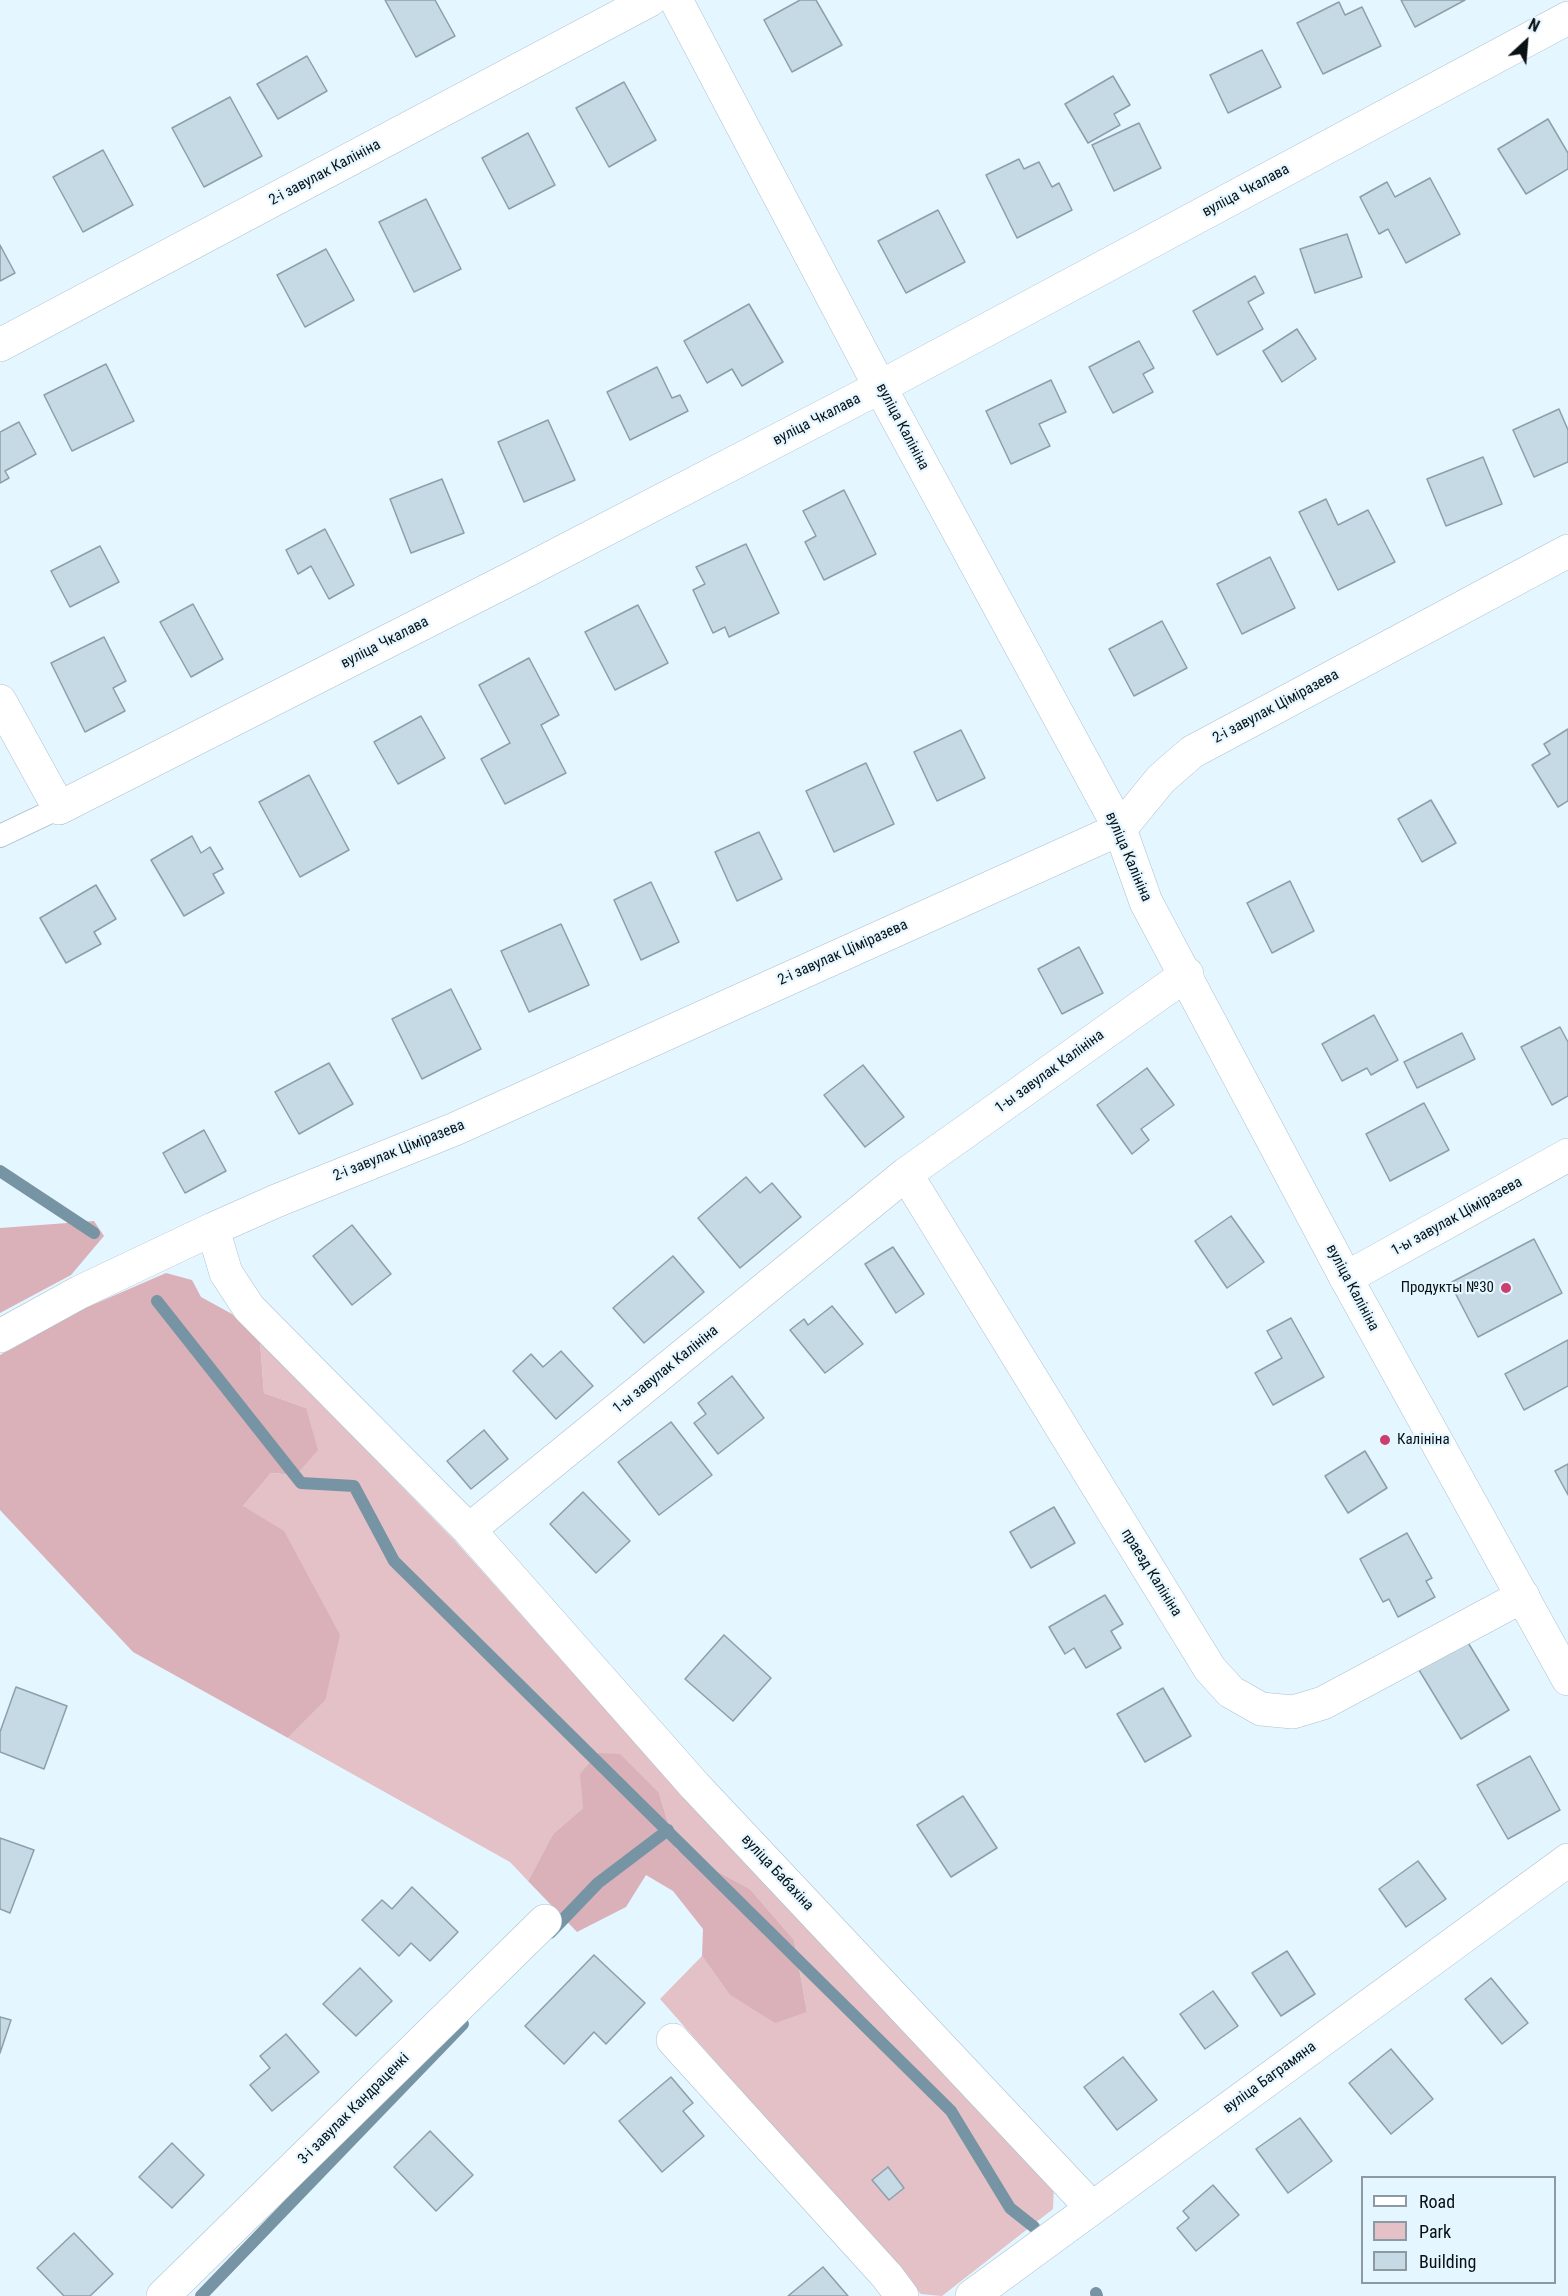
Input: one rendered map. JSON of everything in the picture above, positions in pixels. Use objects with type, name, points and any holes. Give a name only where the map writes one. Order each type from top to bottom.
[{"type":"street","name":"2-і завулак Калініна","points":[[0,345],[650,0]]},
{"type":"street","name":"вуліца Калініна","points":[[676,0],[880,387],[1119,828],[1146,902],[1187,974],[1346,1278],[1568,1679]]},
{"type":"street","name":"вуліца Чкалава","points":[[58,808],[527,570],[880,387],[1568,18]]},
{"type":"street","name":"2-і завулак Ціміразева","points":[[0,1336],[80,1292],[213,1229],[276,1201],[455,1129],[1119,828],[1161,778],[1192,752],[1568,551]]},
{"type":"street","points":[[0,701],[58,808]]},
{"type":"street","name":"1-ы завулак Калініна","points":[[469,1530],[906,1174],[1187,974]]},
{"type":"street","name":"1-ы завулак Ціміразева","points":[[1346,1278],[1568,1155]]},
{"type":"street","name":"праезд Калініна","points":[[906,1174],[1210,1669],[1231,1692],[1261,1709],[1293,1712],[1323,1703],[1523,1596]]},
{"type":"street","points":[[213,1229],[226,1273],[249,1308],[469,1530]]},
{"type":"street","name":"вуліца Бабахіна","points":[[469,1530],[695,1786],[1092,2208]]},
{"type":"street","name":"вуліца Баграмяна","points":[[972,2296],[1568,1860]]},
{"type":"street","name":"3-і завулак Кандраценкі","points":[[163,2296],[545,1921]]},
{"type":"street","points":[[673,2040],[887,2276],[902,2296]]},
{"type":"lane","points":[[0,836],[58,808]]},
{"type":"green space","points":[[260,1342],[456,1542],[668,1779],[1054,2183],[1053,2209],[942,2296],[921,2294],[660,1999],[702,1956],[729,1994],[807,2012],[794,1940],[750,1889],[676,1849],[659,1793],[583,1808],[553,1834],[528,1881],[510,1862],[288,1738],[325,1701],[243,1506],[271,1473],[296,1475],[306,1408],[264,1393]]},
{"type":"shaded area","points":[[94,1221],[104,1236],[71,1275],[0,1313],[0,1228]]},
{"type":"shaded area","points":[[166,1273],[192,1280],[201,1297],[232,1314],[260,1342],[264,1393],[306,1408],[318,1450],[296,1475],[271,1473],[243,1506],[284,1531],[340,1635],[325,1701],[288,1738],[133,1652],[0,1510],[0,1355],[76,1312]]},
{"type":"shaded area","points":[[598,1753],[620,1754],[659,1793],[676,1849],[750,1889],[794,1940],[807,2012],[775,2023],[729,1994],[702,1956],[703,1929],[673,1891],[646,1875],[626,1907],[577,1932],[528,1881],[553,1834],[583,1808],[580,1774]]},
{"type":"building","points":[[385,0],[435,0],[455,36],[416,57]]},
{"type":"building","points":[[800,0],[816,0],[842,45],[792,72],[764,20]]},
{"type":"building","points":[[1401,0],[1465,0],[1415,27]]},
{"type":"building","points":[[1339,2],[1345,15],[1362,7],[1381,46],[1323,74],[1297,23]]},
{"type":"building","points":[[1262,50],[1281,87],[1228,113],[1210,75]]},
{"type":"building","points":[[307,56],[327,91],[278,119],[257,84]]},
{"type":"building","points":[[1113,76],[1130,105],[1114,114],[1120,125],[1088,143],[1065,104]]},
{"type":"building","points":[[624,82],[656,140],[609,167],[576,108]]},
{"type":"building","points":[[230,97],[262,156],[204,187],[172,128]]},
{"type":"building","points":[[1548,119],[1568,153],[1568,169],[1526,194],[1498,149]]},
{"type":"building","points":[[1139,123],[1161,168],[1114,191],[1092,145]]},
{"type":"building","points":[[528,133],[555,185],[509,209],[482,158]]},
{"type":"building","points":[[103,150],[133,205],[83,232],[53,177]]},
{"type":"building","points":[[1019,159],[1024,169],[1039,162],[1052,187],[1059,183],[1072,210],[1017,238],[986,175]]},
{"type":"building","points":[[1430,178],[1460,234],[1406,263],[1388,229],[1379,234],[1360,197],[1387,182],[1395,197]]},
{"type":"building","points":[[426,199],[461,269],[414,292],[379,222]]},
{"type":"building","points":[[938,210],[965,262],[906,293],[878,241]]},
{"type":"building","points":[[1347,234],[1362,277],[1315,293],[1300,249]]},
{"type":"building","points":[[0,245],[15,273],[0,281]]},
{"type":"building","points":[[326,249],[354,300],[305,327],[277,275]]},
{"type":"building","points":[[1255,276],[1264,293],[1248,302],[1263,329],[1217,355],[1193,311]]},
{"type":"building","points":[[749,304],[783,362],[742,386],[732,369],[707,383],[684,341]]},
{"type":"building","points":[[1297,329],[1316,359],[1282,382],[1263,351]]},
{"type":"building","points":[[1139,341],[1154,368],[1143,374],[1153,392],[1113,413],[1089,367]]},
{"type":"building","points":[[106,364],[134,421],[72,451],[44,395]]},
{"type":"building","points":[[657,367],[672,398],[680,395],[688,411],[630,440],[607,392]]},
{"type":"building","points":[[1051,380],[1066,412],[1039,424],[1050,446],[1011,464],[986,411]]},
{"type":"building","points":[[1559,409],[1568,430],[1568,462],[1534,477],[1513,430]]},
{"type":"building","points":[[548,420],[575,480],[524,502],[498,442]]},
{"type":"building","points":[[19,422],[36,454],[5,471],[9,478],[0,483],[0,432]]},
{"type":"building","points":[[1483,457],[1502,504],[1446,526],[1427,479]]},
{"type":"building","points":[[442,479],[464,533],[411,553],[390,499]]},
{"type":"building","points":[[844,490],[876,554],[824,580],[805,542],[816,536],[803,511]]},
{"type":"building","points":[[1326,499],[1338,525],[1368,510],[1395,562],[1338,590],[1299,512]]},
{"type":"building","points":[[325,529],[354,585],[329,599],[311,566],[298,574],[286,550]]},
{"type":"building","points":[[746,544],[779,613],[729,637],[725,627],[713,633],[693,590],[705,584],[696,567]]},
{"type":"building","points":[[100,546],[119,582],[70,607],[51,571]]},
{"type":"building","points":[[1270,557],[1295,608],[1242,634],[1217,584]]},
{"type":"building","points":[[193,604],[223,659],[191,677],[160,622]]},
{"type":"building","points":[[638,605],[668,663],[615,690],[585,632]]},
{"type":"building","points":[[1162,621],[1187,668],[1134,696],[1109,649]]},
{"type":"building","points":[[104,637],[126,681],[113,688],[125,711],[85,732],[51,663]]},
{"type":"building","points":[[529,658],[559,715],[541,725],[566,773],[505,804],[481,759],[510,743],[479,685]]},
{"type":"building","points":[[421,716],[445,758],[398,784],[374,742]]},
{"type":"building","points":[[1568,729],[1568,801],[1558,807],[1532,765],[1550,754],[1544,744]]},
{"type":"building","points":[[961,730],[985,778],[937,801],[914,752]]},
{"type":"building","points":[[866,763],[894,824],[834,852],[806,791]]},
{"type":"building","points":[[309,775],[349,850],[300,877],[259,802]]},
{"type":"building","points":[[1431,800],[1456,843],[1422,862],[1398,819]]},
{"type":"building","points":[[759,832],[782,879],[737,901],[715,852]]},
{"type":"building","points":[[192,836],[201,853],[210,847],[223,869],[213,874],[224,893],[184,916],[151,860]]},
{"type":"building","points":[[1290,881],[1314,931],[1272,953],[1247,903]]},
{"type":"building","points":[[651,882],[679,942],[641,960],[614,900]]},
{"type":"building","points":[[96,885],[116,919],[94,932],[101,944],[66,963],[40,918]]},
{"type":"building","points":[[561,924],[589,985],[529,1012],[501,951]]},
{"type":"building","points":[[1079,947],[1103,993],[1062,1014],[1038,969]]},
{"type":"building","points":[[451,989],[481,1049],[422,1079],[392,1019]]},
{"type":"building","points":[[1374,1015],[1398,1060],[1371,1075],[1367,1068],[1342,1081],[1322,1044]]},
{"type":"building","points":[[1560,1027],[1568,1042],[1568,1096],[1552,1105],[1521,1047]]},
{"type":"building","points":[[1462,1033],[1475,1059],[1417,1088],[1404,1062]]},
{"type":"building","points":[[329,1063],[353,1104],[299,1134],[275,1092]]},
{"type":"building","points":[[863,1065],[904,1117],[865,1147],[824,1095]]},
{"type":"building","points":[[1147,1068],[1174,1105],[1141,1129],[1149,1140],[1132,1154],[1097,1105]]},
{"type":"building","points":[[1424,1103],[1449,1150],[1390,1181],[1366,1134]]},
{"type":"building","points":[[204,1130],[226,1171],[185,1193],[163,1153]]},
{"type":"building","points":[[746,1177],[760,1193],[772,1183],[801,1217],[740,1268],[698,1218]]},
{"type":"building","points":[[1231,1216],[1264,1262],[1227,1288],[1195,1241]]},
{"type":"building","points":[[352,1225],[391,1274],[352,1305],[313,1256]]},
{"type":"building","name":"Продукты №30","points":[[1534,1239],[1562,1293],[1478,1337],[1450,1283]]},
{"type":"building","points":[[893,1247],[924,1294],[896,1313],[865,1264]]},
{"type":"building","points":[[673,1256],[704,1292],[644,1343],[613,1308]]},
{"type":"building","points":[[832,1306],[863,1344],[825,1373],[790,1330],[804,1319],[808,1325]]},
{"type":"building","points":[[1291,1318],[1324,1377],[1273,1405],[1255,1373],[1282,1358],[1267,1331]]},
{"type":"building","points":[[1568,1340],[1568,1386],[1524,1410],[1505,1374]]},
{"type":"building","points":[[561,1351],[593,1386],[556,1419],[513,1371],[531,1354],[543,1367]]},
{"type":"building","points":[[732,1376],[764,1418],[718,1454],[694,1423],[706,1414],[698,1403]]},
{"type":"building","points":[[671,1422],[712,1475],[659,1515],[618,1462]]},
{"type":"building","points":[[484,1430],[508,1459],[471,1489],[447,1461]]},
{"type":"building","points":[[1365,1451],[1387,1488],[1348,1513],[1325,1476]]},
{"type":"building","points":[[1568,1464],[1568,1495],[1555,1471]]},
{"type":"building","points":[[583,1492],[630,1541],[596,1573],[550,1524]]},
{"type":"building","points":[[1054,1507],[1075,1543],[1031,1568],[1010,1532]]},
{"type":"building","points":[[1407,1533],[1432,1578],[1426,1581],[1435,1597],[1398,1617],[1389,1599],[1383,1602],[1360,1559]]},
{"type":"building","points":[[1105,1595],[1123,1624],[1111,1631],[1121,1648],[1086,1668],[1074,1648],[1065,1654],[1049,1627]]},
{"type":"building","points":[[724,1635],[771,1678],[733,1721],[685,1679]]},
{"type":"building","points":[[1467,1641],[1509,1710],[1461,1739],[1419,1670]]},
{"type":"building","points":[[16,1687],[67,1706],[44,1769],[0,1752],[0,1732]]},
{"type":"building","points":[[1163,1688],[1191,1736],[1145,1762],[1117,1714]]},
{"type":"building","points":[[1530,1756],[1560,1810],[1508,1839],[1477,1785]]},
{"type":"building","points":[[963,1796],[997,1848],[951,1877],[917,1825]]},
{"type":"building","points":[[0,1838],[34,1850],[10,1913],[0,1909]]},
{"type":"building","points":[[1418,1861],[1446,1899],[1406,1927],[1379,1889]]},
{"type":"building","points":[[412,1887],[458,1932],[430,1961],[411,1943],[399,1956],[362,1920],[382,1900],[392,1909]]},
{"type":"building","points":[[1287,1951],[1315,1994],[1281,2016],[1252,1973]]},
{"type":"building","points":[[594,1955],[645,2003],[606,2044],[594,2032],[564,2064],[525,2026]]},
{"type":"building","points":[[360,1968],[392,2001],[356,2036],[323,2004]]},
{"type":"building","points":[[1491,1978],[1528,2023],[1502,2044],[1465,1999]]},
{"type":"building","points":[[1213,1991],[1238,2026],[1205,2049],[1180,2014]]},
{"type":"building","points":[[0,2017],[11,2020],[0,2053]]},
{"type":"building","points":[[286,2034],[319,2072],[272,2111],[250,2085],[270,2068],[260,2056]]},
{"type":"building","points":[[1391,2049],[1433,2099],[1391,2134],[1349,2083]]},
{"type":"building","points":[[1123,2057],[1157,2100],[1117,2130],[1084,2087]]},
{"type":"building","points":[[671,2077],[693,2103],[683,2111],[704,2136],[662,2172],[619,2121]]},
{"type":"building","points":[[1300,2118],[1332,2161],[1288,2193],[1256,2149]]},
{"type":"building","points":[[430,2131],[473,2175],[436,2211],[394,2167]]},
{"type":"building","points":[[172,2143],[204,2175],[172,2208],[139,2177]]},
{"type":"building","points":[[888,2167],[904,2188],[889,2200],[872,2180]]},
{"type":"building","points":[[1213,2185],[1239,2215],[1196,2251],[1177,2228],[1189,2218],[1183,2211]]},
{"type":"building","points":[[74,2233],[113,2274],[90,2296],[64,2296],[37,2268]]},
{"type":"building","points":[[823,2267],[848,2296],[788,2296]]},
{"type":"waterway","points":[[0,1171],[94,1233]]},
{"type":"waterway","points":[[157,1301],[301,1483],[354,1486],[394,1561],[951,2111],[1010,2208],[1034,2227]]},
{"type":"waterway","points":[[550,1933],[598,1883],[668,1830]]},
{"type":"waterway","points":[[201,2296],[463,2024]]},
{"type":"place","name":"Продукты №30","points":[[1506,1288]]},
{"type":"place","name":"Калініна","points":[[1385,1440]]}]
